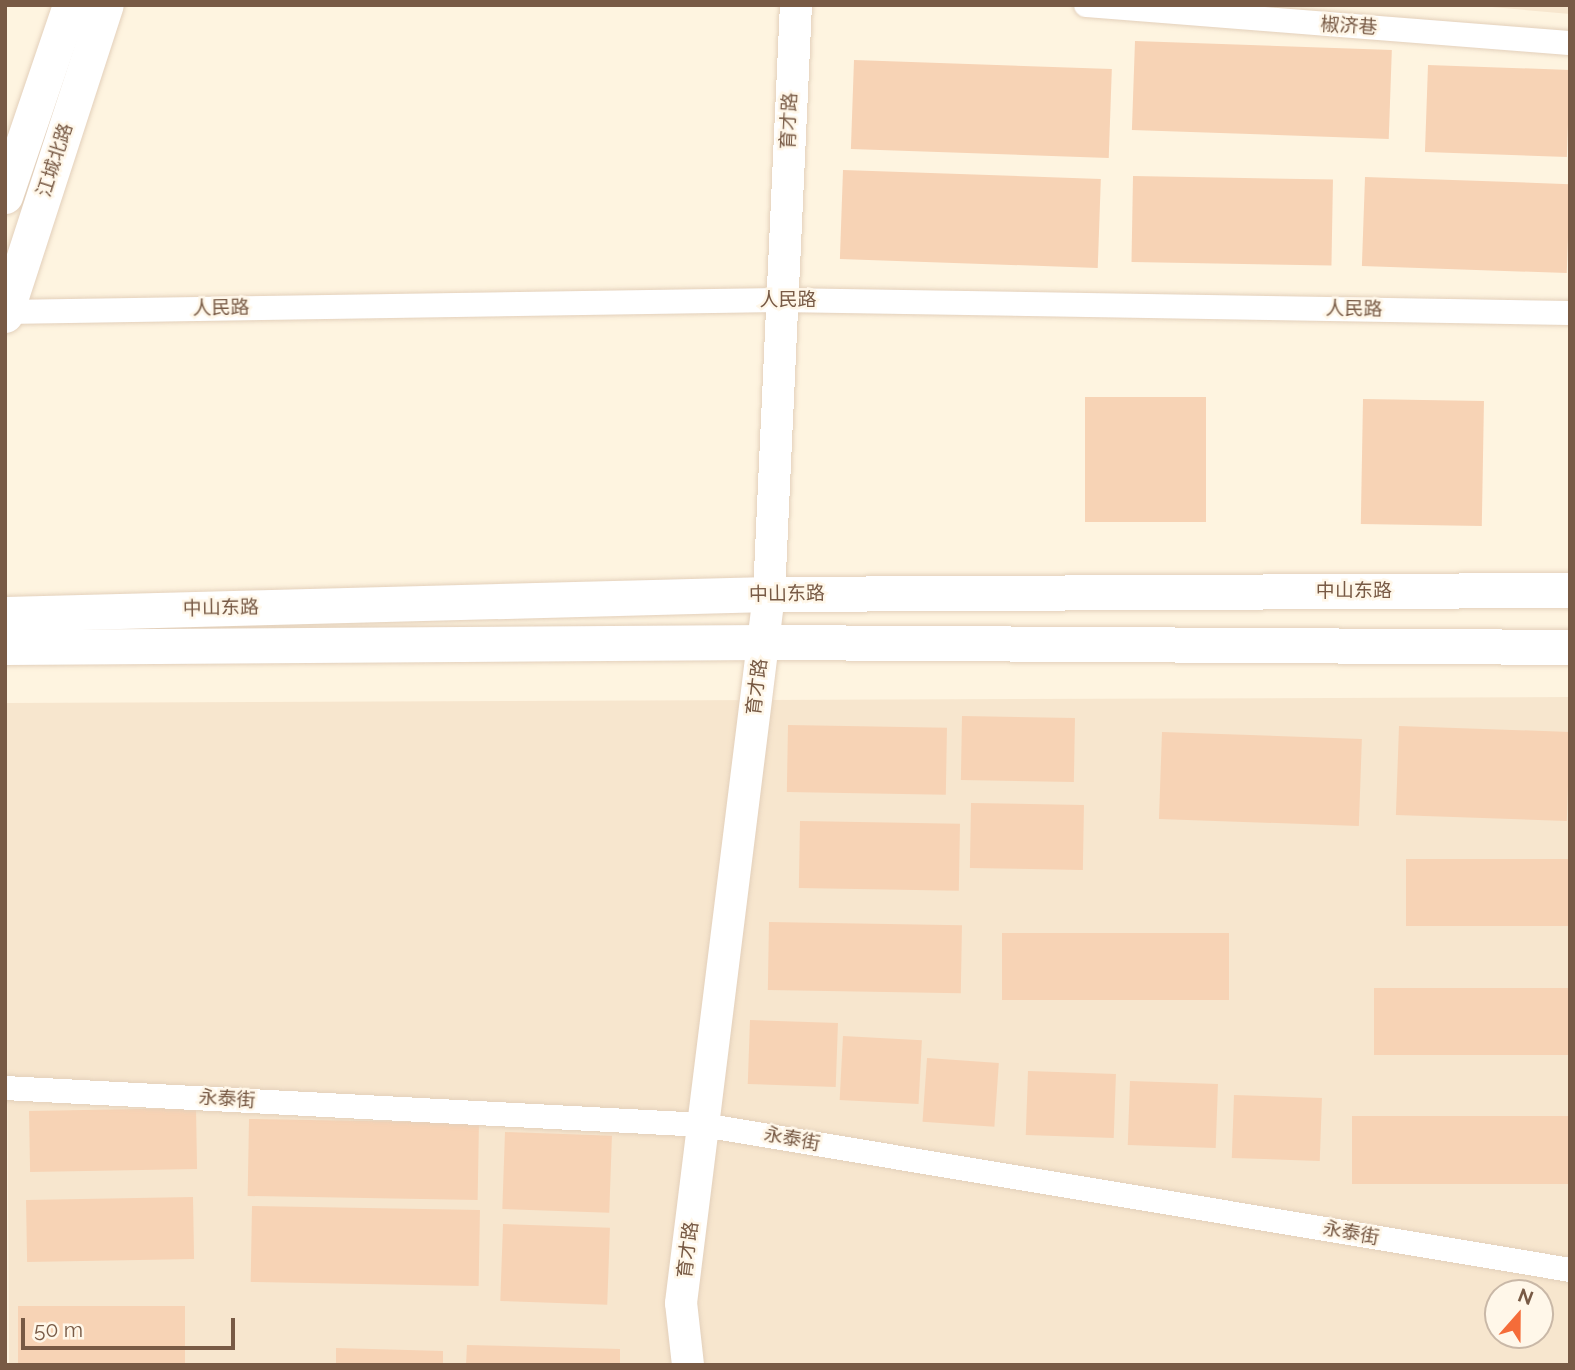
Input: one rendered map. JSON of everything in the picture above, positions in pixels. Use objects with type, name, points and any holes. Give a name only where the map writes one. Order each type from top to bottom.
[{"type":"main road","name":"江城北路","points":[[5,196],[70,5]]},
{"type":"main road","name":"江城北路","points":[[5,313],[106,5]]},
{"type":"main road","name":"中山东路","points":[[5,614],[769,594],[1570,590]]},
{"type":"main road","name":"中山东路","points":[[5,648],[763,642],[1570,647]]},
{"type":"street","name":"育才路","points":[[688,1365],[681,1303],[769,594],[779,300],[796,5]]},
{"type":"street","name":"椒济巷","points":[[1086,5],[1570,43]]},
{"type":"street","name":"人民路","points":[[5,313],[779,300],[1570,313]]},
{"type":"street","name":"永泰街","points":[[5,1088],[703,1125],[1570,1270]]},
{"type":"shaded area","points":[[1469,5],[1570,5],[1570,14]]},
{"type":"shaded area","points":[[1570,697],[1570,1365],[9,1365],[5,703]]},
{"type":"building","points":[[1135,41],[1392,50],[1389,139],[1132,130]]},
{"type":"building","points":[[854,60],[1112,69],[1109,158],[851,149]]},
{"type":"building","points":[[1428,65],[1570,70],[1567,157],[1425,152]]},
{"type":"building","points":[[843,170],[1101,179],[1098,268],[840,259]]},
{"type":"building","points":[[1133,176],[1333,179],[1331,265],[1131,262]]},
{"type":"building","points":[[1365,177],[1570,184],[1567,273],[1362,266]]},
{"type":"building","points":[[1085,397],[1206,397],[1206,522],[1085,522]]},
{"type":"building","points":[[1363,399],[1484,401],[1482,526],[1361,524]]},
{"type":"building","points":[[962,716],[1075,718],[1074,782],[961,780]]},
{"type":"building","points":[[788,725],[947,728],[946,795],[787,792]]},
{"type":"building","points":[[1399,726],[1570,732],[1567,821],[1396,815]]},
{"type":"building","points":[[1162,732],[1362,739],[1359,826],[1159,819]]},
{"type":"building","points":[[971,803],[1084,805],[1083,870],[970,868]]},
{"type":"building","points":[[800,821],[960,824],[959,891],[799,888]]},
{"type":"building","points":[[1406,859],[1570,859],[1570,926],[1406,926]]},
{"type":"building","points":[[769,922],[962,925],[961,993],[768,990]]},
{"type":"building","points":[[1002,933],[1229,933],[1229,1000],[1002,1000]]},
{"type":"building","points":[[1374,988],[1570,988],[1570,1055],[1374,1055]]},
{"type":"building","points":[[750,1020],[838,1023],[836,1087],[748,1084]]},
{"type":"building","points":[[843,1036],[922,1040],[919,1104],[840,1100]]},
{"type":"building","points":[[927,1058],[999,1063],[994,1127],[923,1122]]},
{"type":"building","points":[[1028,1071],[1116,1074],[1114,1138],[1026,1135]]},
{"type":"building","points":[[1130,1081],[1218,1084],[1216,1148],[1128,1145]]},
{"type":"building","points":[[1234,1095],[1322,1098],[1320,1161],[1232,1158]]},
{"type":"building","points":[[196,1108],[197,1169],[30,1172],[29,1111]]},
{"type":"building","points":[[1352,1116],[1570,1116],[1570,1184],[1352,1184]]},
{"type":"building","points":[[249,1119],[479,1123],[478,1200],[248,1196]]},
{"type":"building","points":[[505,1132],[612,1136],[609,1213],[502,1209]]},
{"type":"building","points":[[193,1197],[194,1259],[27,1262],[26,1200]]},
{"type":"building","points":[[252,1206],[480,1210],[479,1286],[251,1282]]},
{"type":"building","points":[[503,1224],[610,1228],[607,1305],[500,1301]]},
{"type":"building","points":[[18,1306],[185,1306],[185,1365],[18,1365]]},
{"type":"building","points":[[467,1345],[620,1349],[620,1365],[466,1365]]},
{"type":"building","points":[[336,1348],[443,1351],[443,1365],[336,1365]]}]
